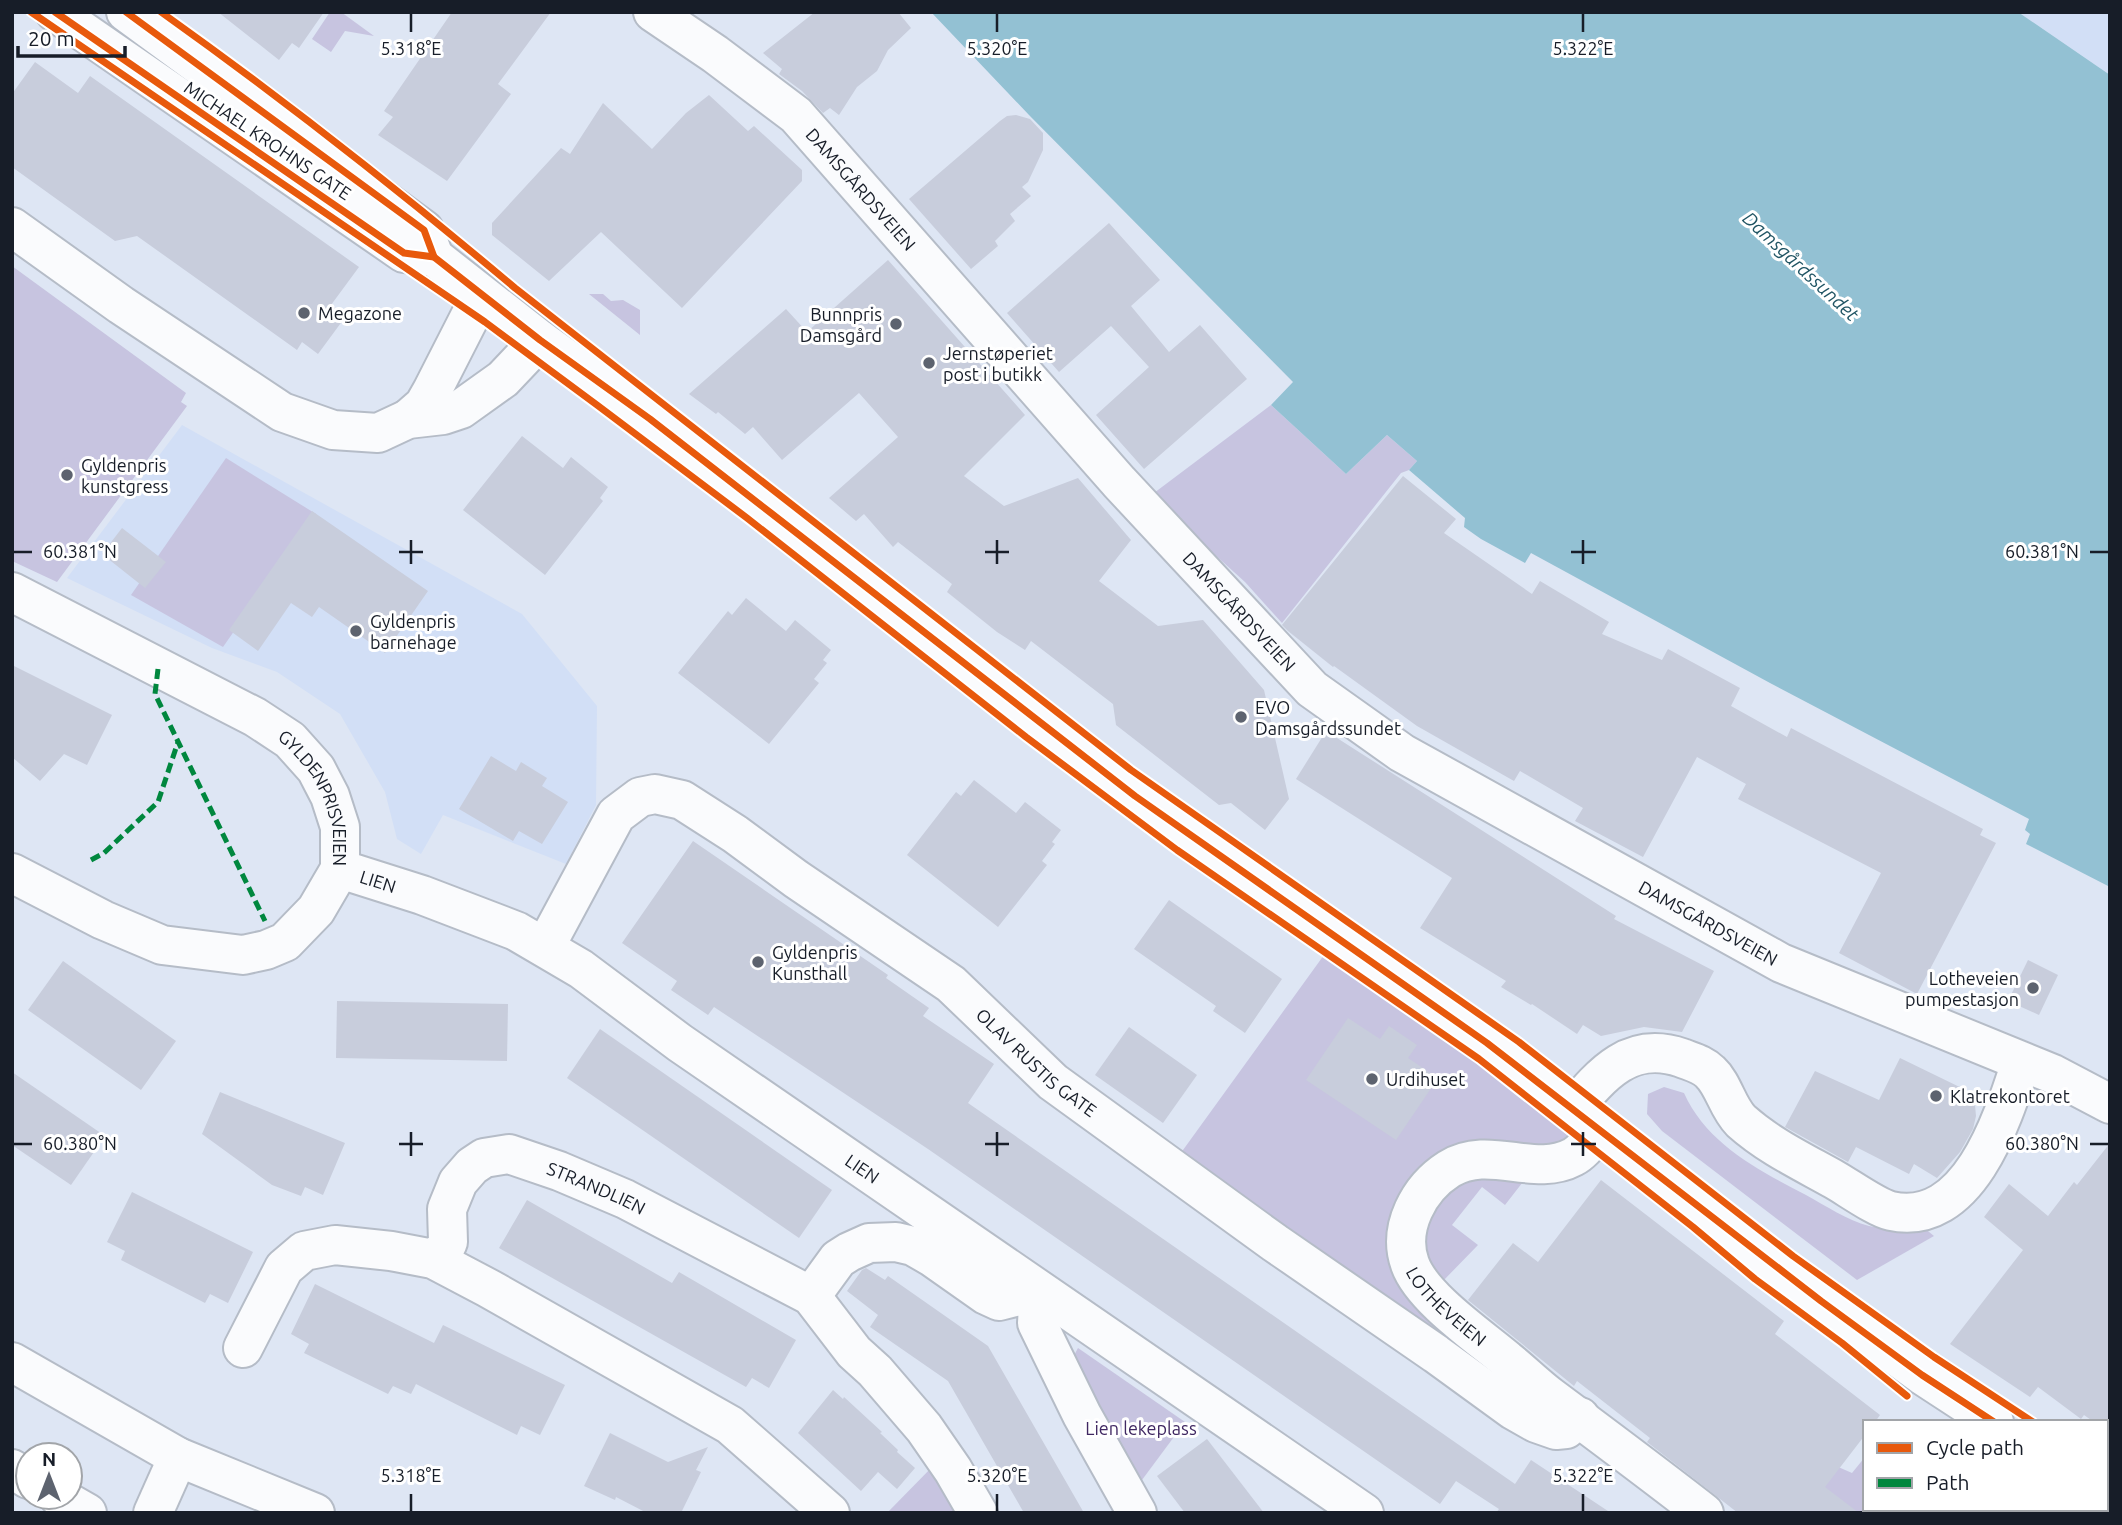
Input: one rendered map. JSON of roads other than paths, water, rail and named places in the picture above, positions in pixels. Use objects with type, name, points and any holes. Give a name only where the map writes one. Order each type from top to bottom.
[{"type":"street","name":"MICHAEL KROHNS GATE","points":[[55,12],[404,253],[434,257]]},
{"type":"street","name":"MICHAEL KROHNS GATE","points":[[126,12],[424,230],[434,257],[481,295],[650,419],[1135,796],[1487,1043],[1821,1301],[1922,1375],[1991,1420]]},
{"type":"street","name":"DAMSGÅRDSVEIEN","points":[[653,12],[715,54],[796,115],[1119,482],[1312,689],[1402,753],[1781,963],[2079,1086],[2110,1104]]},
{"type":"street","points":[[12,228],[121,305],[282,412],[333,429],[378,433],[408,419],[424,405],[481,295]]},
{"type":"street","points":[[408,419],[443,415],[461,409],[503,379],[540,340]]},
{"type":"street","name":"GYLDENPRISVEIEN","points":[[12,592],[255,717],[290,740],[316,769],[330,796],[340,827],[340,869],[316,910],[285,942],[243,955],[162,945],[103,920],[12,873]]},
{"type":"street","name":"OLAV RUSTIS GATE","points":[[545,947],[616,815],[640,797],[656,794],[682,800],[951,984],[1053,1082],[1275,1244],[1513,1410],[1556,1430],[1566,1429],[1580,1417]]},
{"type":"street","name":"LIEN","points":[[340,869],[422,895],[516,931],[581,969],[680,1043],[1364,1513]]},
{"type":"street","name":"LOTHEVEIEN","points":[[1704,1513],[1551,1397],[1464,1326],[1421,1283],[1410,1264],[1406,1238],[1410,1216],[1419,1200],[1434,1180],[1451,1167],[1476,1158],[1543,1165],[1559,1163],[1574,1156],[1604,1072],[1633,1056],[1654,1054],[1676,1056],[1703,1066],[1713,1074],[1740,1120],[1786,1154],[1889,1211],[1909,1212],[1932,1207],[1952,1196],[1963,1186],[1990,1144],[2005,1113],[2021,1062]]},
{"type":"street","name":"STRANDLIEN","points":[[433,1259],[444,1250],[448,1242],[447,1209],[458,1182],[472,1166],[484,1158],[509,1154],[559,1171],[625,1199],[811,1296],[855,1352],[925,1428],[978,1513]]},
{"type":"street","points":[[811,1296],[838,1259],[849,1252],[869,1244],[896,1242],[913,1246],[999,1301],[1039,1291],[1037,1323],[1082,1415],[1137,1513]]},
{"type":"street","points":[[243,1348],[284,1268],[304,1251],[335,1245],[433,1259],[730,1425],[830,1513]]},
{"type":"street","points":[[12,1362],[178,1457],[315,1513]]},
{"type":"street","points":[[153,1513],[178,1457]]},
{"type":"water","name":"Damsgårdssundet","points":[[931,12],[2018,12],[2110,75],[2110,887],[2026,844],[2030,834],[2025,830],[2029,819],[1531,553],[1525,563],[1481,539],[1464,527],[1465,518],[1409,470],[1417,461],[1387,435],[1346,474],[1271,405],[1293,382]]},
{"type":"place","name":"Megazone","points":[[304,313]]},
{"type":"place","name":"Bunnpris Damsgård","points":[[896,324]]},
{"type":"place","name":"Jernstøperiet post i butikk","points":[[929,363]]},
{"type":"place","name":"Gyldenpris kunstgress","points":[[67,475]]},
{"type":"place","name":"Gyldenpris barnehage","points":[[356,631]]},
{"type":"place","name":"EVO Damsgårdssundet","points":[[1241,717]]},
{"type":"place","name":"Gyldenpris Kunsthall","points":[[758,962]]},
{"type":"place","name":"Lotheveien pumpestasjon","points":[[2033,988]]},
{"type":"place","name":"Urdihuset","points":[[1372,1079]]},
{"type":"place","name":"Klatrekontoret","points":[[1936,1096]]},
{"type":"park label","name":"Lien lekeplass","points":[[1141,1428]]}]
